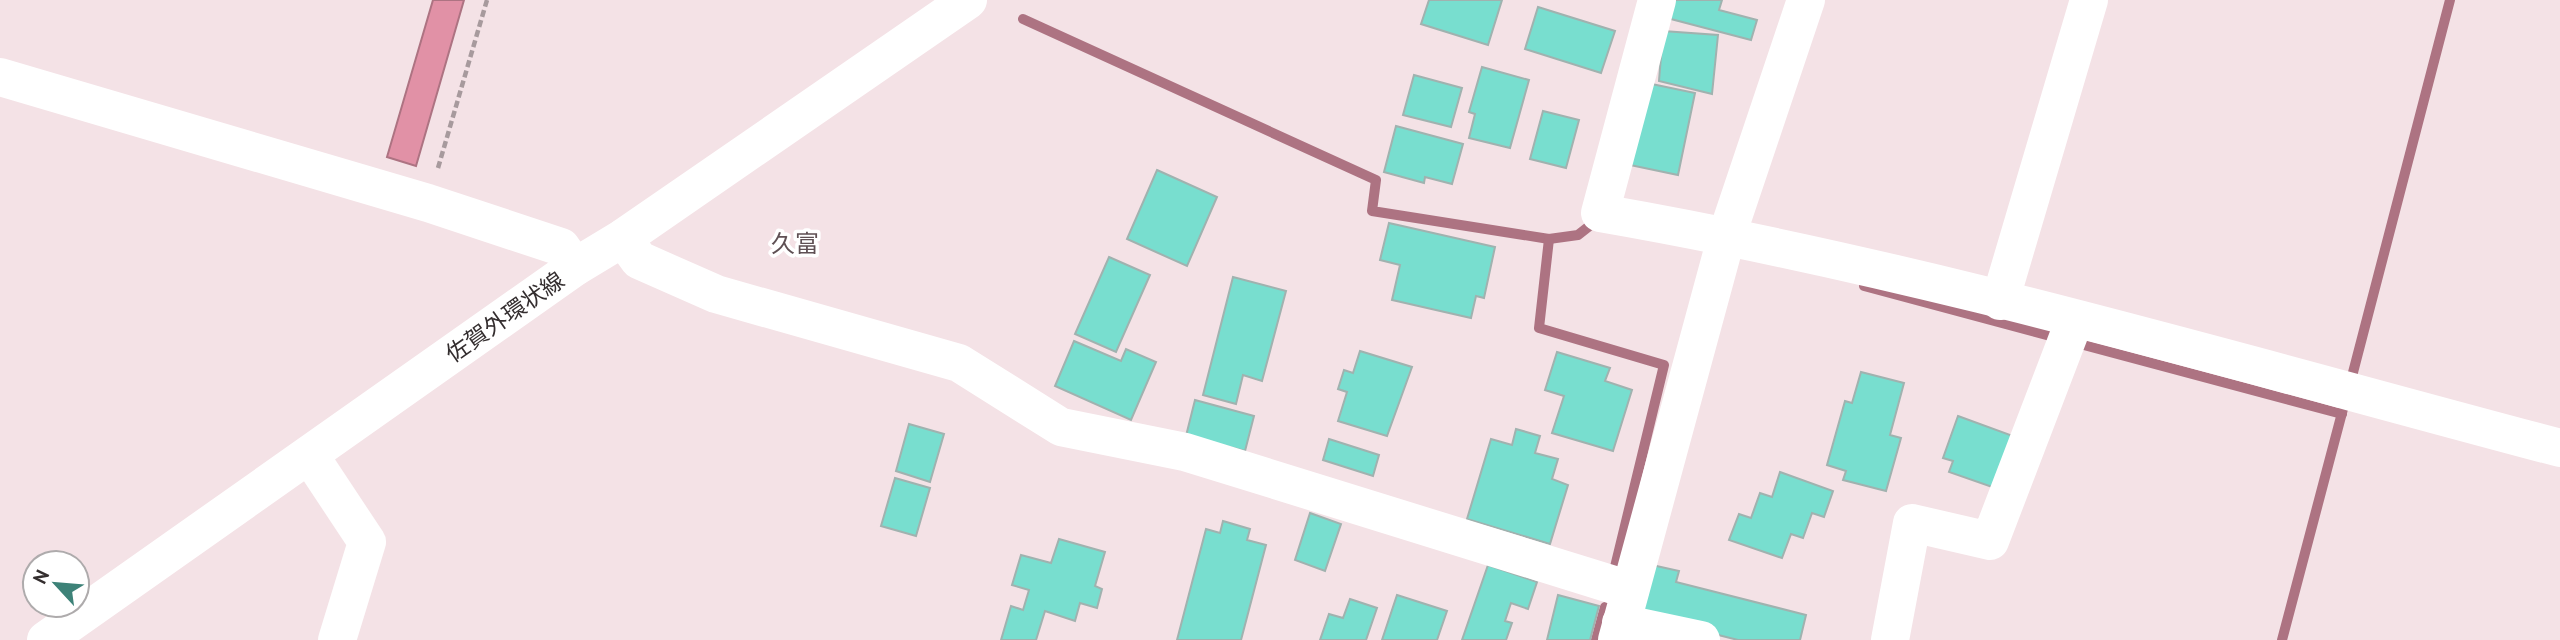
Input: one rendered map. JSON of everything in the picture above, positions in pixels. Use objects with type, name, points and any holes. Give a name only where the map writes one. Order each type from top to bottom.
[{"type":"street","name":"佐賀外環状線","points":[[46,640],[575,267],[623,239],[968,0]]},
{"type":"street","points":[[1657,0],[1600,213],[1723,247],[2075,319],[2560,448]]},
{"type":"street","points":[[1623,618],[1723,247],[1806,0]]},
{"type":"street","points":[[2000,302],[2089,0]]},
{"type":"street","points":[[0,77],[428,203],[561,247],[575,267]]},
{"type":"street","points":[[623,239],[639,260],[716,294],[959,363],[1061,427],[1185,452],[1623,618],[1700,640]]},
{"type":"street","points":[[1890,640],[1912,523],[1990,541],[2075,319]]},
{"type":"street","points":[[310,456],[367,542],[337,640]]},
{"type":"path","points":[[428,203],[487,0]]},
{"type":"shaded area","points":[[433,0],[464,0],[416,166],[387,157]]},
{"type":"building","points":[[1429,0],[1502,0],[1488,45],[1421,24]]},
{"type":"building","points":[[1672,0],[1722,0],[1719,10],[1757,20],[1751,40],[1667,18]]},
{"type":"building","points":[[1538,7],[1615,31],[1601,73],[1525,49]]},
{"type":"building","points":[[1663,31],[1718,35],[1712,94],[1659,81]]},
{"type":"building","points":[[1482,67],[1529,80],[1510,148],[1469,138],[1475,114],[1469,112]]},
{"type":"building","points":[[1414,75],[1462,88],[1451,127],[1403,115]]},
{"type":"building","points":[[1647,83],[1695,93],[1678,175],[1630,165]]},
{"type":"building","points":[[1543,111],[1579,120],[1566,168],[1530,159]]},
{"type":"building","points":[[1396,126],[1463,144],[1452,184],[1425,177],[1424,183],[1384,172]]},
{"type":"building","points":[[1157,170],[1217,197],[1187,266],[1127,239]]},
{"type":"building","points":[[1389,223],[1495,247],[1484,298],[1476,296],[1471,318],[1392,300],[1400,265],[1380,260]]},
{"type":"building","points":[[1109,257],[1150,275],[1116,352],[1075,334]]},
{"type":"building","points":[[1233,277],[1286,291],[1262,381],[1243,375],[1236,404],[1203,395]]},
{"type":"building","points":[[1074,341],[1121,361],[1126,349],[1156,362],[1131,420],[1055,386]]},
{"type":"building","points":[[1360,351],[1412,367],[1387,436],[1338,421],[1347,392],[1338,389],[1344,370],[1353,373]]},
{"type":"building","points":[[1557,352],[1610,368],[1605,381],[1632,390],[1613,451],[1552,433],[1564,396],[1545,390]]},
{"type":"building","points":[[1861,372],[1904,383],[1890,435],[1901,438],[1886,491],[1843,480],[1846,471],[1827,465],[1845,401],[1852,403]]},
{"type":"building","points":[[1195,400],[1254,416],[1245,451],[1186,436]]},
{"type":"building","points":[[1958,416],[2013,436],[1995,488],[1949,472],[1953,461],[1943,458]]},
{"type":"building","points":[[909,424],[944,434],[930,482],[896,471]]},
{"type":"building","points":[[1516,429],[1540,436],[1535,453],[1558,459],[1552,479],[1568,485],[1550,544],[1467,519],[1491,439],[1512,445]]},
{"type":"building","points":[[1329,439],[1379,455],[1373,476],[1323,460]]},
{"type":"building","points":[[1780,472],[1833,491],[1824,517],[1812,513],[1803,538],[1791,534],[1782,558],[1729,540],[1739,514],[1751,518],[1760,493],[1772,497]]},
{"type":"building","points":[[895,478],[930,488],[916,536],[881,526]]},
{"type":"building","points":[[1310,513],[1341,524],[1325,571],[1295,560]]},
{"type":"building","points":[[1223,521],[1250,529],[1247,540],[1266,545],[1241,640],[1177,640],[1206,529],[1220,533]]},
{"type":"building","points":[[1059,539],[1105,552],[1095,586],[1102,589],[1097,608],[1080,603],[1075,621],[1045,611],[1036,640],[1001,640],[1011,606],[1023,610],[1029,590],[1012,585],[1021,555],[1051,563]]},
{"type":"building","points":[[1488,565],[1537,582],[1528,609],[1511,603],[1505,621],[1512,623],[1506,640],[1462,640]]},
{"type":"building","points":[[1652,565],[1679,571],[1676,582],[1806,615],[1800,640],[1738,640],[1639,615]]},
{"type":"building","points":[[1397,595],[1447,611],[1437,640],[1382,640]]},
{"type":"building","points":[[1558,595],[1599,606],[1590,640],[1547,640]]},
{"type":"building","points":[[1350,599],[1377,608],[1366,640],[1320,640],[1329,614],[1343,618]]},
{"type":"waterway","points":[[2350,384],[2450,0]]},
{"type":"waterway","points":[[1023,19],[1376,180],[1372,211],[1549,239],[1578,235],[1592,224],[1600,225]]},
{"type":"waterway","points":[[1549,239],[1539,328],[1664,365],[1614,571]]},
{"type":"waterway","points":[[1864,286],[2342,414]]},
{"type":"waterway","points":[[2282,640],[2343,409]]},
{"type":"waterway","points":[[1596,640],[1605,607]]},
{"type":"district","name":"久富","points":[[795,244]]}]
